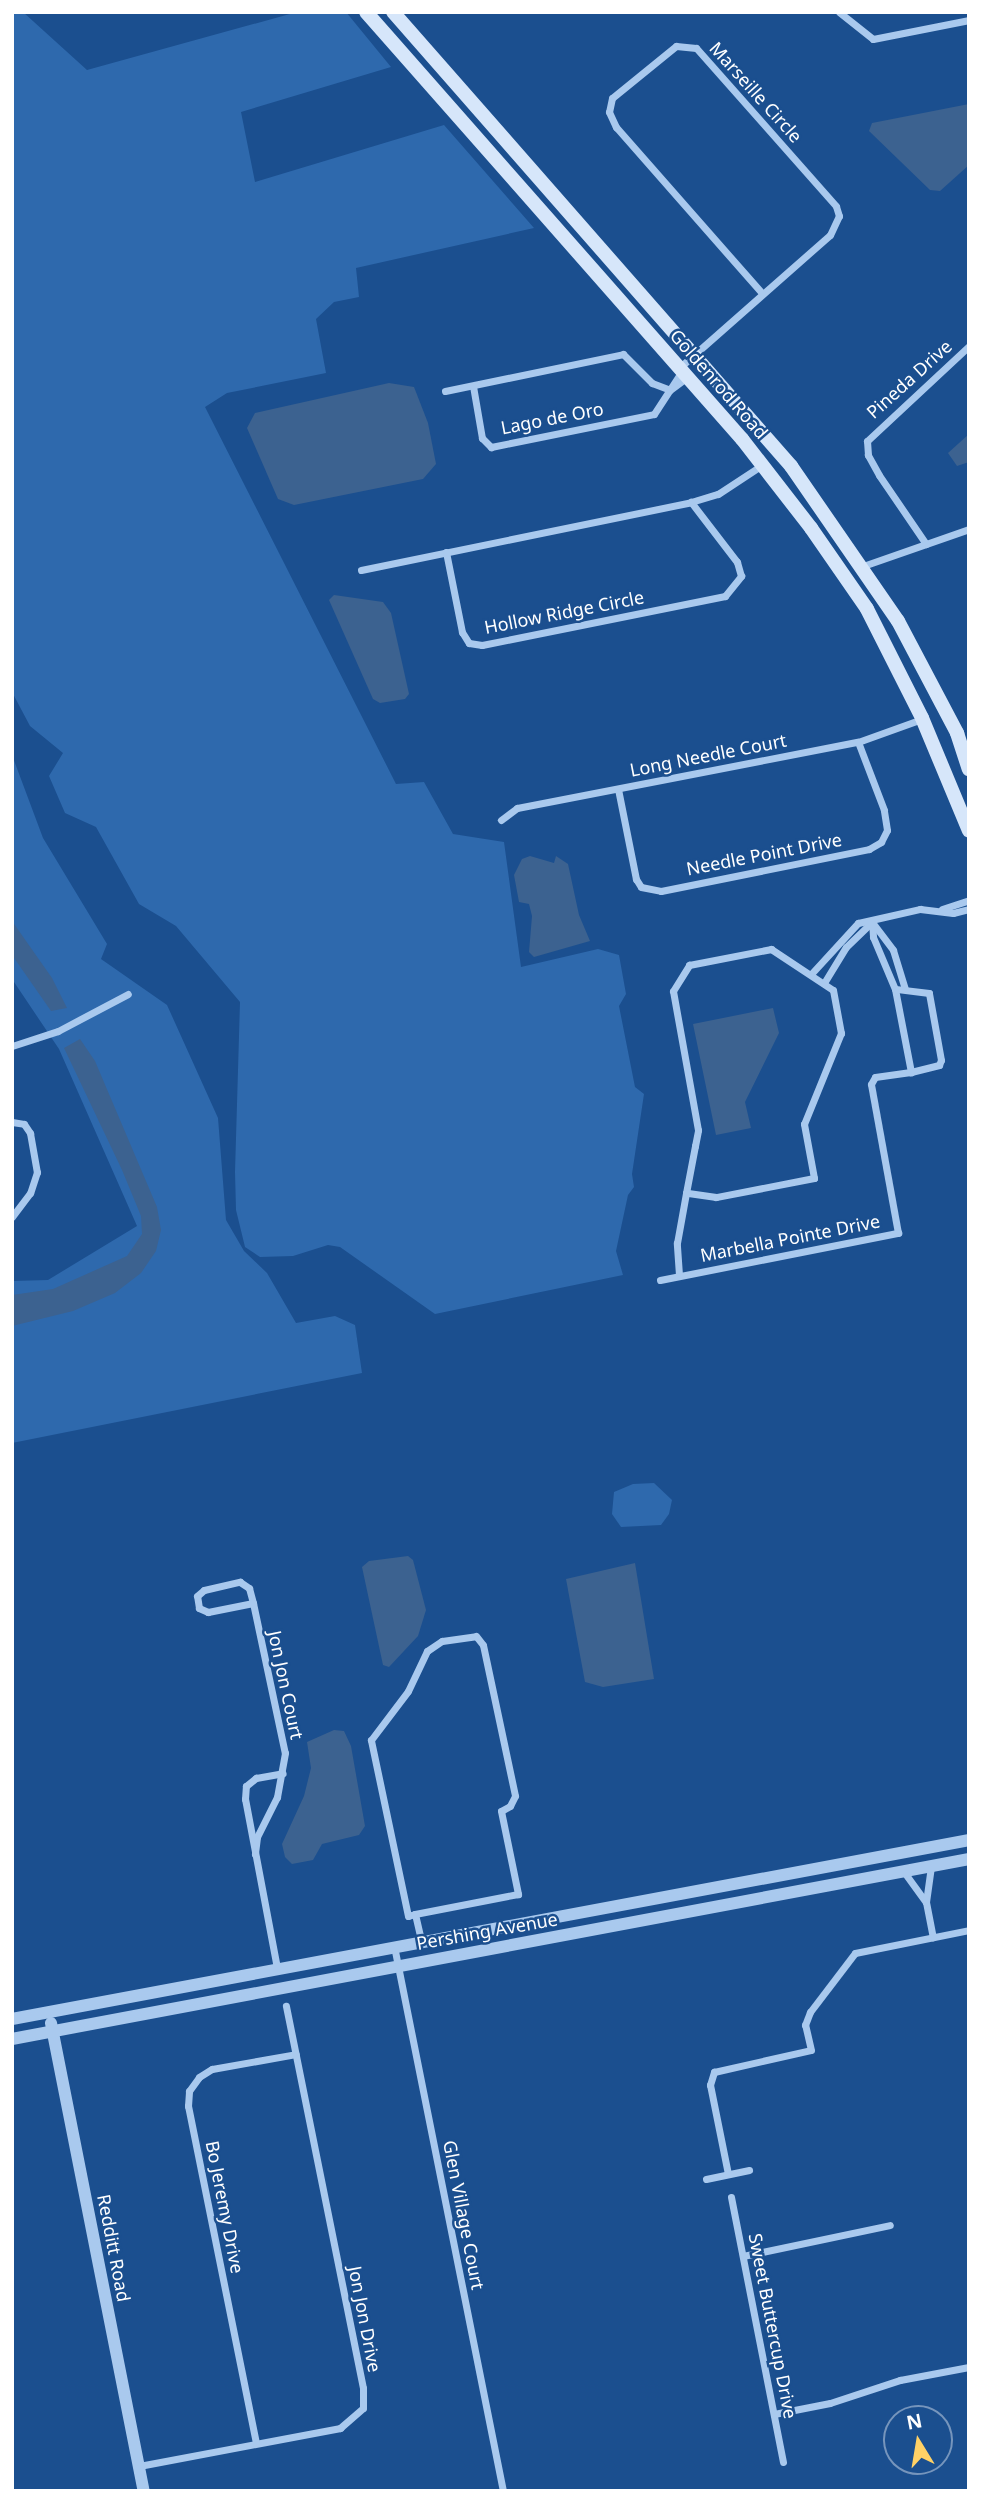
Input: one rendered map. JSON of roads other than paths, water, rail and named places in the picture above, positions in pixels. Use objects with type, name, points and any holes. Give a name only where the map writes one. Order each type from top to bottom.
[{"type":"main road","name":"Goldenrod Road","points":[[366,12],[400,54],[763,464],[867,609],[922,718],[969,831]]},
{"type":"main road","name":"Goldenrod Road","points":[[393,12],[416,42],[791,466],[863,566],[898,621],[957,733],[969,769]]},
{"type":"street","points":[[839,12],[873,39],[969,20]]},
{"type":"street","points":[[400,54],[416,42]]},
{"type":"street","name":"Marseille Circle","points":[[682,372],[694,354],[761,292],[830,234],[839,216],[836,206],[696,48],[676,46],[612,98],[609,112],[616,127],[761,292]]},
{"type":"street","name":"Pineda Drive","points":[[926,544],[879,475],[868,455],[867,441],[969,346]]},
{"type":"street","points":[[445,391],[623,355],[652,383],[670,390]]},
{"type":"street","name":"Lago de Oro","points":[[473,386],[482,438],[491,447],[654,414],[682,372]]},
{"type":"street","points":[[361,570],[691,502],[718,494],[763,464]]},
{"type":"street","name":"Hollow Ridge Circle","points":[[446,552],[462,632],[469,643],[482,645],[725,596],[741,576],[737,562],[691,502]]},
{"type":"street","points":[[863,566],[969,529]]},
{"type":"street","name":"Long Needle Court","points":[[500,820],[517,808],[858,742],[922,718]]},
{"type":"street","name":"Needle Point Drive","points":[[618,789],[636,879],[650,891],[869,849],[881,842],[887,830],[884,810],[858,742]]},
{"type":"street","points":[[812,973],[849,930],[904,911],[942,909],[969,900]]},
{"type":"street","points":[[942,909],[953,913],[969,909]]},
{"type":"street","points":[[872,922],[894,953],[905,989],[895,989]]},
{"type":"street","points":[[872,922],[873,937],[884,957],[895,989],[911,1072]]},
{"type":"street","points":[[824,983],[846,947],[872,922]]},
{"type":"street","points":[[679,1275],[677,1243],[686,1193],[698,1130],[673,991],[689,965],[756,949],[771,949],[812,973],[833,990],[841,1033],[804,1124],[814,1178],[716,1197],[686,1193]]},
{"type":"street","points":[[884,957],[894,953]]},
{"type":"street","name":"Marbella Pointe Drive","points":[[660,1280],[898,1233],[871,1084],[875,1077],[939,1065],[929,993],[905,989]]},
{"type":"street","points":[[12,1046],[58,1031],[128,995]]},
{"type":"street","points":[[12,1122],[24,1124],[35,1144],[37,1172],[30,1192],[12,1217]]},
{"type":"street","points":[[240,1582],[249,1588],[253,1603],[208,1612],[199,1608],[197,1596],[204,1590],[240,1582]]},
{"type":"street","name":"Jon Jon Court","points":[[253,1603],[285,1753],[283,1773],[254,1854]]},
{"type":"street","points":[[476,1636],[483,1645],[515,1796],[501,1811],[518,1894],[415,1914],[408,1916],[371,1740],[408,1691],[427,1651],[442,1640],[476,1636]]},
{"type":"street","points":[[277,1968],[254,1854],[246,1786],[256,1778],[283,1773]]},
{"type":"street","name":"Pershing Avenue","points":[[12,2019],[394,1945],[969,1840]]},
{"type":"street","name":"Pershing Avenue","points":[[12,2039],[398,1964],[969,1859]]},
{"type":"street","points":[[931,1867],[926,1902],[933,1937]]},
{"type":"street","points":[[904,1872],[926,1902]]},
{"type":"street","points":[[415,1914],[421,1941]]},
{"type":"street","points":[[728,2174],[710,2085],[714,2072],[811,2050],[806,2025],[810,2012],[855,1953],[969,1930]]},
{"type":"street","name":"Glen Village Court","points":[[394,1945],[503,2491]]},
{"type":"street","name":"Jon Jon Drive","points":[[139,2466],[340,2428],[363,2408],[286,2006]]},
{"type":"street","name":"Redditt Road","points":[[49,2012],[144,2491]]},
{"type":"street","name":"Bo Jeremy Drive","points":[[256,2443],[188,2106],[189,2091],[199,2077],[212,2069],[296,2054]]},
{"type":"street","points":[[706,2179],[749,2170]]},
{"type":"street","name":"Sweet Buttercup Drive","points":[[731,2197],[783,2462]]},
{"type":"street","points":[[743,2256],[890,2225]]},
{"type":"street","points":[[774,2414],[844,2399],[900,2380],[969,2367]]}]
